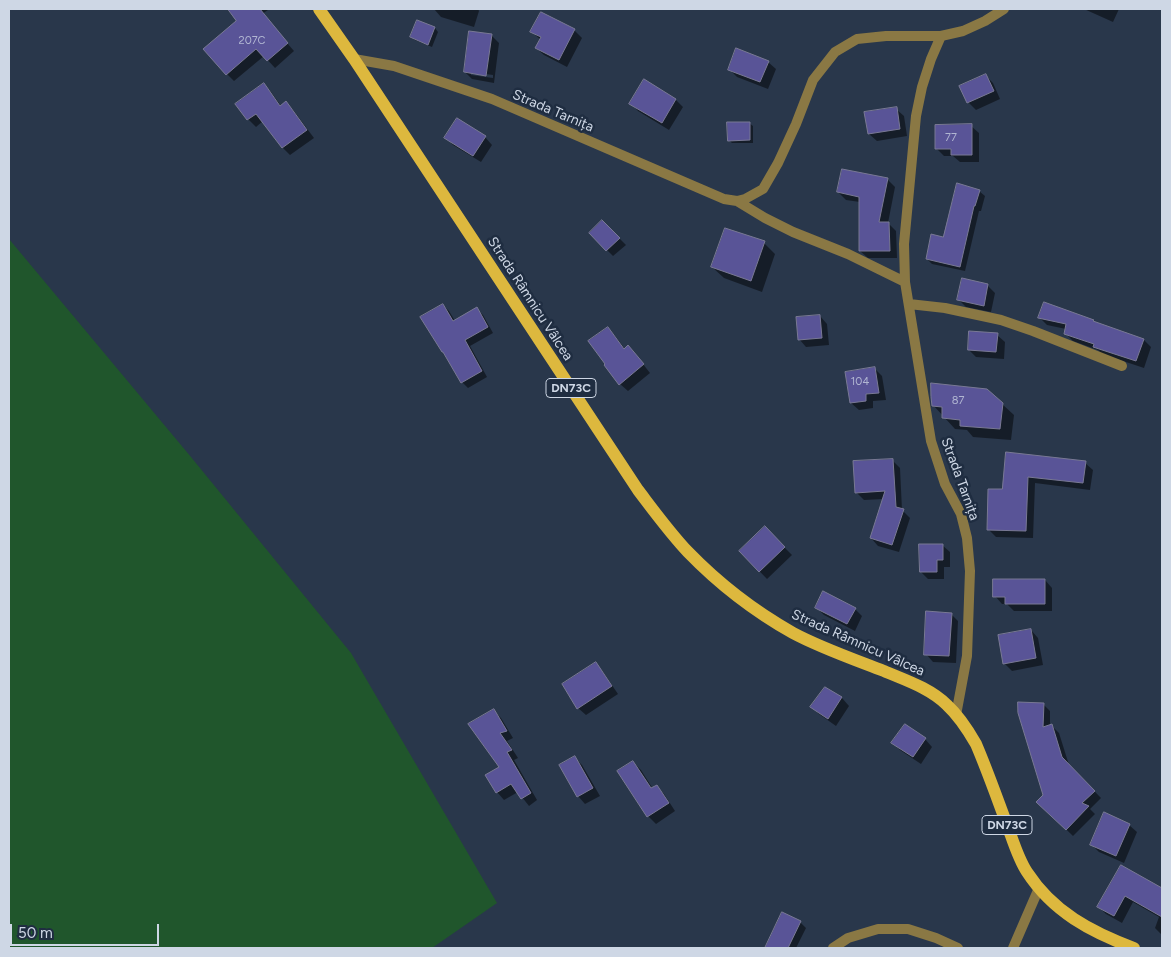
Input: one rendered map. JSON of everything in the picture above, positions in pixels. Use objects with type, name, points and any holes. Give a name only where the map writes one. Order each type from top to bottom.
[{"type":"main road","name":"Strada Râmnicu Vâlcea","points":[[320,9],[638,490],[687,551],[721,583],[765,616],[795,634],[921,687],[946,704],[967,729],[976,744],[1016,850],[1026,871],[1039,888],[1054,904],[1088,928],[1134,948]]},
{"type":"street","points":[[737,201],[762,188],[778,163],[813,80],[835,52],[857,39],[886,36],[941,36],[963,31],[985,21],[1004,9]]},
{"type":"street","name":"Strada Tarnița","points":[[941,36],[931,58],[916,116],[904,244],[905,282],[931,441],[945,484],[961,514],[967,538],[970,571],[967,656],[956,715]]},
{"type":"street","name":"Strada Tarnița","points":[[354,59],[394,66],[492,99],[724,199],[737,201],[786,229],[848,254],[905,282]]},
{"type":"street","points":[[909,304],[945,308],[1001,320],[1122,366]]},
{"type":"street","points":[[1013,948],[1039,888]]},
{"type":"street","points":[[833,948],[848,938],[878,929],[908,929],[936,938],[958,948]]},
{"type":"green space","points":[[9,239],[351,653],[497,903],[432,948],[9,948]]},
{"type":"building","points":[[228,9],[260,9],[288,43],[267,61],[256,49],[226,75],[203,49],[236,21]]},
{"type":"building","points":[[541,12],[575,29],[559,60],[535,48],[541,37],[530,32]]},
{"type":"building","points":[[417,20],[435,27],[428,45],[410,37]]},
{"type":"building","points":[[469,31],[492,34],[486,76],[464,72]]},
{"type":"building","points":[[736,48],[769,61],[760,82],[728,70]]},
{"type":"building","points":[[986,74],[994,91],[967,103],[959,86]]},
{"type":"building","points":[[644,79],[676,99],[662,123],[629,104]]},
{"type":"building","points":[[264,83],[280,106],[286,101],[307,130],[282,148],[256,114],[247,120],[235,104]]},
{"type":"building","points":[[897,107],[900,129],[868,134],[864,112]]},
{"type":"building","points":[[457,118],[486,136],[473,156],[444,138]]},
{"type":"building","points":[[727,122],[750,122],[750,140],[728,141]]},
{"type":"building","points":[[972,124],[972,155],[951,155],[951,149],[935,149],[935,125]]},
{"type":"building","points":[[842,169],[888,178],[879,222],[889,222],[890,251],[859,251],[859,197],[837,192]]},
{"type":"building","points":[[957,183],[980,190],[974,206],[960,267],[926,259],[931,234],[943,237]]},
{"type":"building","points":[[602,220],[620,238],[606,251],[589,233]]},
{"type":"building","points":[[725,228],[765,241],[751,281],[711,267]]},
{"type":"building","points":[[962,278],[988,284],[984,306],[957,300]]},
{"type":"building","points":[[1044,302],[1144,339],[1136,361],[1093,347],[1094,344],[1064,334],[1066,324],[1038,318]]},
{"type":"building","points":[[443,304],[453,321],[477,307],[488,327],[465,340],[482,371],[461,383],[420,317]]},
{"type":"building","points":[[820,315],[822,338],[798,340],[796,317]]},
{"type":"building","points":[[608,327],[624,349],[628,345],[644,364],[619,385],[588,341]]},
{"type":"building","points":[[969,331],[998,333],[996,352],[968,350]]},
{"type":"building","points":[[875,367],[879,393],[866,394],[866,401],[850,403],[845,372]]},
{"type":"building","points":[[931,383],[987,389],[1003,403],[1000,429],[960,426],[960,420],[942,418],[942,407],[932,406]]},
{"type":"building","points":[[1006,452],[1086,461],[1083,483],[1028,477],[1026,531],[987,530],[988,489],[1002,489]]},
{"type":"building","points":[[893,459],[896,507],[904,509],[892,545],[870,538],[885,491],[855,493],[853,461]]},
{"type":"building","points":[[765,526],[785,547],[759,572],[739,551]]},
{"type":"building","points":[[919,544],[943,544],[943,560],[937,560],[937,572],[920,572]]},
{"type":"building","points":[[993,579],[1045,579],[1045,604],[1005,604],[1005,597],[993,597]]},
{"type":"building","points":[[823,591],[856,608],[847,624],[815,608]]},
{"type":"building","points":[[926,611],[952,613],[949,656],[924,655]]},
{"type":"building","points":[[1031,629],[1036,658],[1003,664],[998,635]]},
{"type":"building","points":[[596,662],[612,686],[577,709],[562,684]]},
{"type":"building","points":[[825,687],[842,697],[828,719],[810,707]]},
{"type":"building","points":[[1018,702],[1044,703],[1043,727],[1052,724],[1062,757],[1095,791],[1082,803],[1089,806],[1066,830],[1036,802],[1043,795],[1018,713]]},
{"type":"building","points":[[494,709],[507,731],[500,733],[512,750],[507,752],[531,793],[521,799],[511,784],[496,793],[485,775],[499,767],[468,724]]},
{"type":"building","points":[[905,724],[926,738],[913,757],[891,743]]},
{"type":"building","points":[[575,756],[593,788],[577,797],[559,765]]},
{"type":"building","points":[[633,761],[651,788],[657,785],[669,803],[647,817],[617,771]]},
{"type":"building","points":[[1104,812],[1130,824],[1116,856],[1090,845]]},
{"type":"building","points":[[1121,865],[1162,888],[1162,917],[1125,896],[1114,916],[1097,907]]},
{"type":"building","points":[[782,912],[801,921],[788,948],[765,948]]}]
